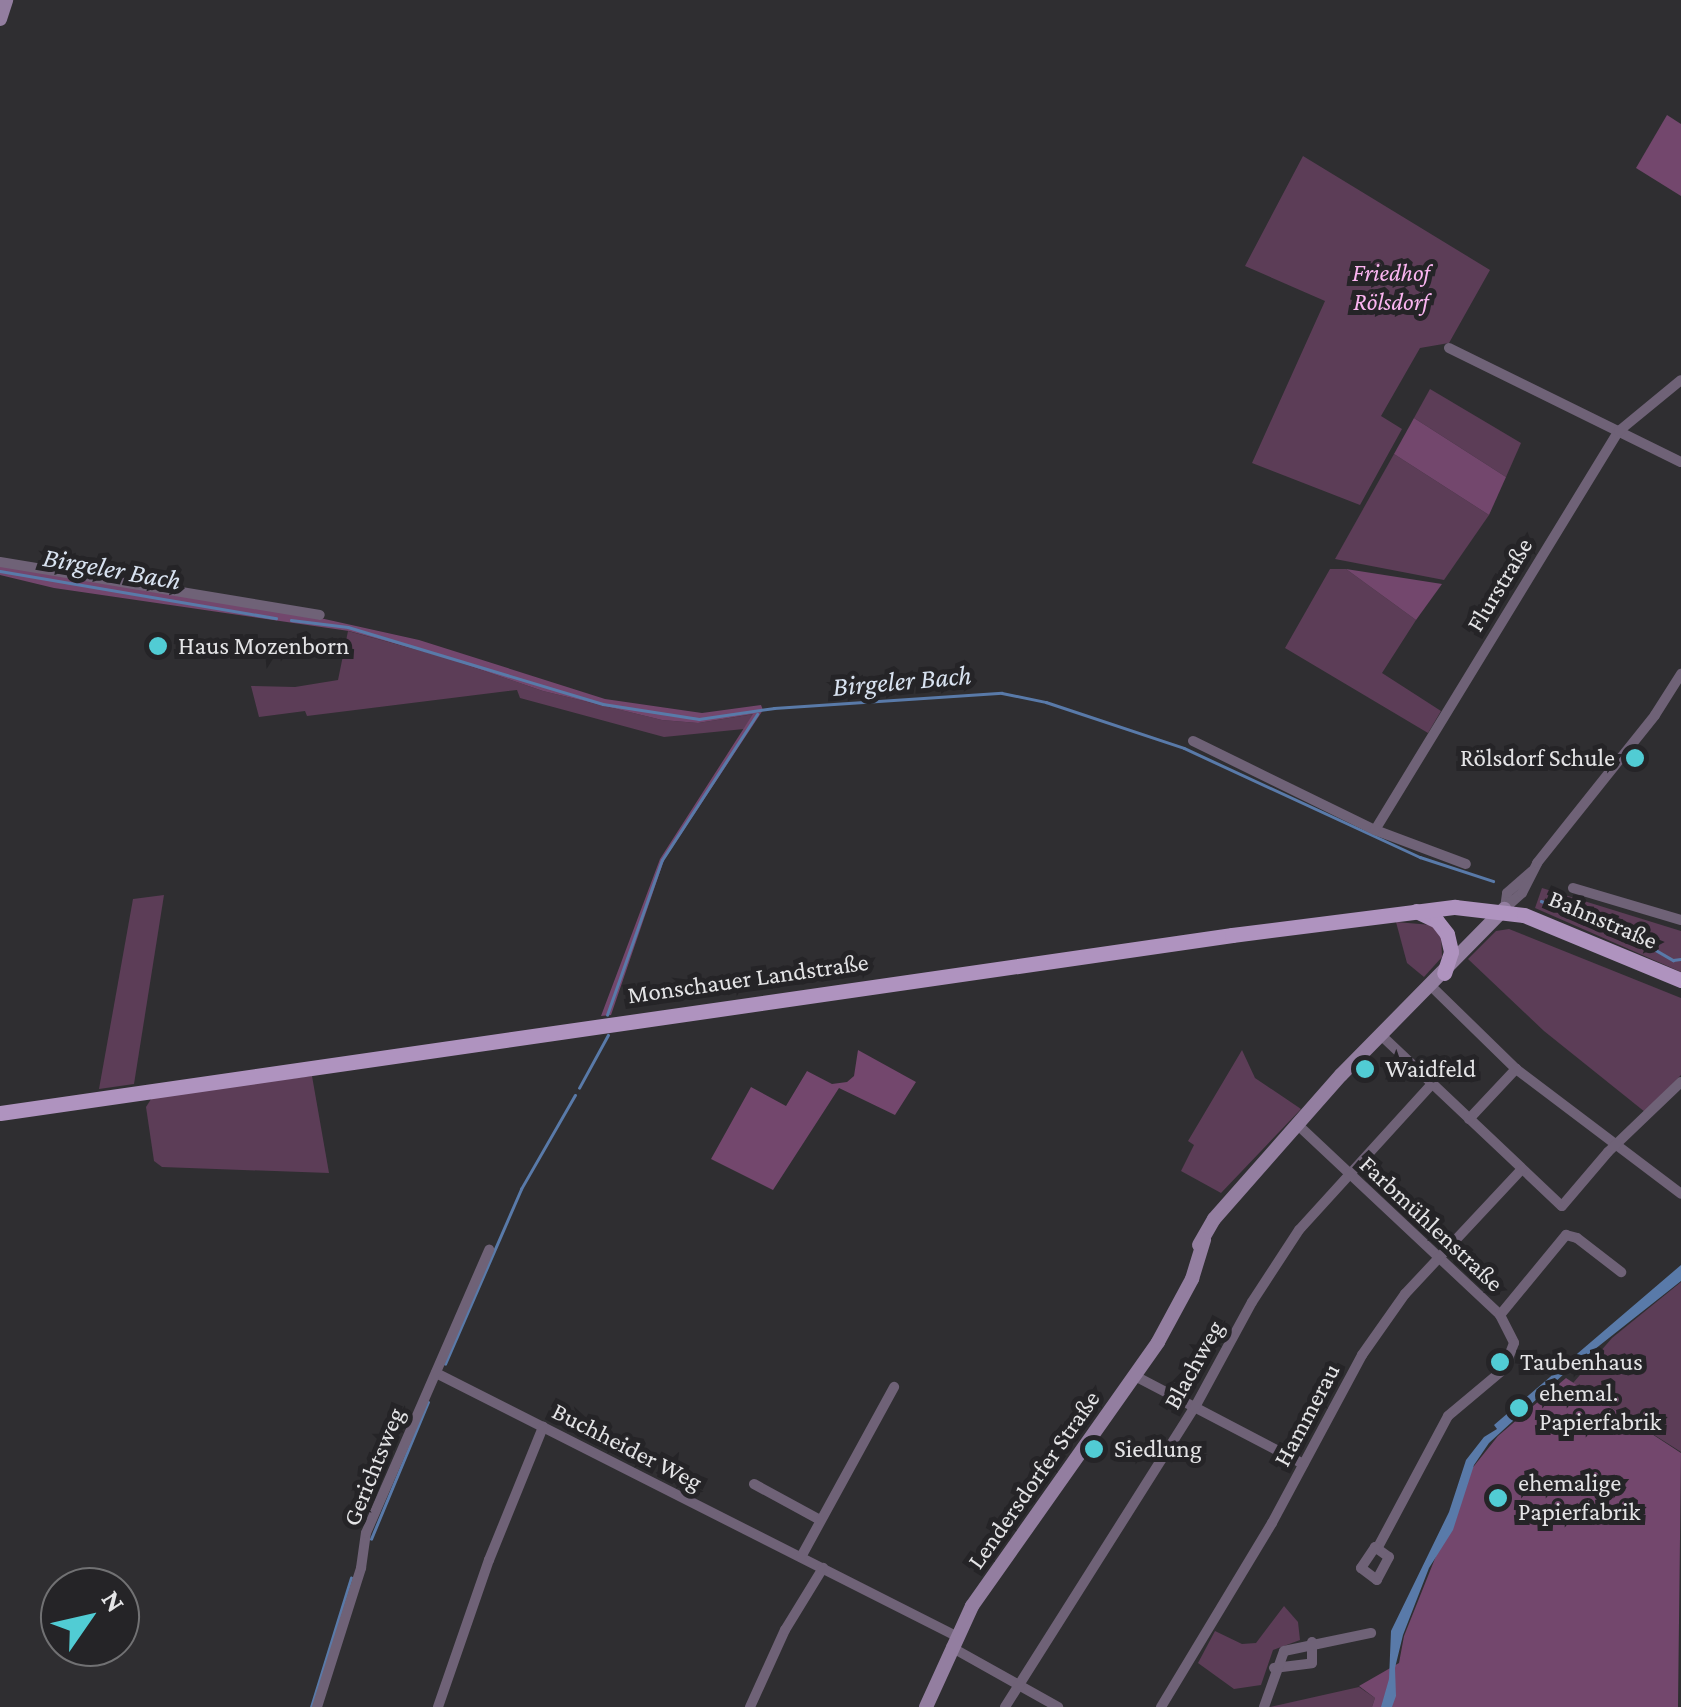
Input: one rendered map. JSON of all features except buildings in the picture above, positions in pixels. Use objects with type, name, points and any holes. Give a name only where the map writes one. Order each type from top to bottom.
[{"type":"main road","name":"Monschauer Landstraße","points":[[0,1114],[1416,911],[1455,906],[1504,909]]},
{"type":"main road","name":"Bahnstraße","points":[[1504,909],[1681,980]]},
{"type":"main road","points":[[1416,911],[1437,921],[1447,934],[1451,952],[1444,973]]},
{"type":"street","points":[[0,19],[6,0]]},
{"type":"street","points":[[1449,348],[1681,462]]},
{"type":"street","name":"Flurstraße","points":[[1375,830],[1618,430],[1681,380]]},
{"type":"street","points":[[0,562],[320,616]]},
{"type":"street","points":[[1504,909],[1507,893],[1532,871],[1656,715],[1681,674]]},
{"type":"street","points":[[1192,742],[1375,830],[1466,864]]},
{"type":"street","points":[[1573,888],[1681,920]]},
{"type":"street","name":"Lendersdorfer Straße","points":[[926,1707],[953,1641],[1158,1342],[1197,1268],[1214,1219],[1344,1072],[1396,1024],[1420,993],[1429,989],[1504,909]]},
{"type":"street","points":[[1429,989],[1516,1069],[1681,1194]]},
{"type":"street","points":[[1383,1036],[1562,1206],[1681,1082]]},
{"type":"street","points":[[1469,1119],[1516,1069]]},
{"type":"street","name":"Blachweg","points":[[1005,1707],[1195,1407],[1252,1302],[1298,1230],[1432,1084]]},
{"type":"street","name":"Farbmühlenstraße","points":[[1298,1126],[1500,1315],[1566,1236],[1577,1238],[1621,1272]]},
{"type":"street","name":"Hammerau","points":[[1162,1707],[1362,1355],[1437,1257],[1522,1168]]},
{"type":"street","name":"Gerichtsweg","points":[[317,1707],[361,1568],[366,1533],[490,1250]]},
{"type":"street","points":[[1377,1549],[1448,1416],[1510,1362],[1514,1343],[1500,1315]]},
{"type":"street","name":"Buchheider Weg","points":[[436,1373],[824,1568],[953,1641],[1018,1686],[1058,1707]]},
{"type":"street","points":[[1135,1376],[1303,1464]]},
{"type":"street","points":[[801,1558],[894,1387]]},
{"type":"street","points":[[438,1707],[489,1560],[543,1427]]},
{"type":"street","points":[[754,1484],[820,1520]]},
{"type":"street","points":[[750,1707],[784,1630],[824,1568]]},
{"type":"street","points":[[1264,1707],[1274,1668],[1284,1650],[1371,1632]]},
{"type":"street","points":[[1274,1668],[1312,1663],[1312,1642]]},
{"type":"green space","name":"Friedhof Rölsdorf","points":[[1303,156],[1490,270],[1449,343],[1420,348],[1381,416],[1402,429],[1360,505],[1252,463],[1325,301],[1245,266]]},
{"type":"green space","points":[[1430,389],[1521,443],[1506,477],[1414,418]]},
{"type":"green space","points":[[1394,454],[1489,515],[1444,580],[1335,559]]},
{"type":"green space","points":[[1330,569],[1346,569],[1416,620],[1382,673],[1441,711],[1428,733],[1285,648]]},
{"type":"green space","points":[[348,631],[444,657],[543,691],[662,720],[698,723],[754,714],[744,729],[664,737],[520,698],[517,690],[307,716],[305,711],[259,717],[251,686],[295,687],[338,680]]},
{"type":"green space","points":[[1542,888],[1681,931],[1681,972],[1535,908]]},
{"type":"green space","points":[[164,895],[134,1084],[99,1089],[133,899]]},
{"type":"green space","points":[[1396,922],[1432,925],[1441,934],[1442,957],[1424,977],[1407,963]]},
{"type":"green space","points":[[1509,929],[1681,998],[1681,1075],[1645,1112],[1544,1031],[1468,959],[1496,931]]},
{"type":"green space","points":[[1242,1050],[1255,1078],[1301,1109],[1221,1193],[1181,1171],[1194,1145],[1188,1141]]},
{"type":"green space","points":[[312,1076],[329,1173],[162,1167],[154,1161],[146,1107],[153,1096]]},
{"type":"green space","points":[[1681,1282],[1681,1452],[1573,1383],[1612,1338]]},
{"type":"green space","points":[[1284,1606],[1298,1622],[1300,1640],[1273,1650],[1261,1685],[1234,1689],[1198,1663],[1215,1631],[1242,1644],[1256,1643]]},
{"type":"green space","points":[[1359,1687],[1375,1698],[1372,1707],[1270,1707]]},
{"type":"shaded area","points":[[1667,115],[1681,124],[1681,196],[1636,168]]},
{"type":"shaded area","points":[[1414,418],[1506,477],[1489,515],[1394,454]]},
{"type":"shaded area","points":[[0,565],[320,618],[419,640],[605,699],[702,713],[761,705],[763,710],[664,860],[611,1015],[601,1016],[660,859],[753,714],[698,723],[662,720],[543,691],[444,657],[349,631],[54,588],[0,575]]},
{"type":"shaded area","points":[[1346,569],[1442,584],[1416,620]]},
{"type":"shaded area","points":[[858,1050],[916,1082],[895,1115],[839,1088],[773,1190],[711,1159],[751,1087],[786,1106],[807,1071],[832,1084],[847,1082],[854,1076]]},
{"type":"shaded area","points":[[1566,1378],[1681,1453],[1678,1707],[1372,1707],[1375,1698],[1359,1686],[1399,1663],[1404,1636],[1470,1471],[1498,1436]]},
{"type":"water","points":[[1681,1265],[1681,1281],[1566,1372],[1489,1443],[1474,1465],[1453,1530],[1429,1568],[1403,1635],[1392,1707],[1381,1707],[1389,1679],[1391,1631],[1449,1512],[1466,1460],[1484,1437],[1497,1429],[1494,1425]]},
{"type":"waterway","name":"Birgeler Bach","points":[[0,571],[276,618]]},
{"type":"waterway","name":"Birgeler Bach","points":[[291,620],[348,627],[603,704],[699,719],[774,708],[1002,693],[1046,702],[1184,748],[1420,857],[1493,881]]},
{"type":"waterway","points":[[607,1015],[662,860],[757,714]]},
{"type":"waterway","name":"Birgeler Bach","points":[[1541,901],[1574,913],[1598,929],[1630,935],[1673,960],[1681,959]]},
{"type":"waterway","points":[[579,1088],[608,1035]]},
{"type":"waterway","points":[[445,1364],[521,1189],[575,1095]]},
{"type":"waterway","points":[[371,1539],[428,1402]]},
{"type":"waterway","points":[[311,1707],[351,1578]]},
{"type":"place","name":"Haus Mozenborn","points":[[158,646]]},
{"type":"place","name":"Rölsdorf Schule","points":[[1635,758]]},
{"type":"place","name":"Waidfeld","points":[[1365,1069]]},
{"type":"place","name":"Taubenhaus","points":[[1500,1362]]},
{"type":"place","name":"ehemal. Papierfabrik","points":[[1519,1408]]},
{"type":"place","name":"Siedlung","points":[[1094,1449]]},
{"type":"place","name":"ehemalige Papierfabrik","points":[[1498,1498]]}]
